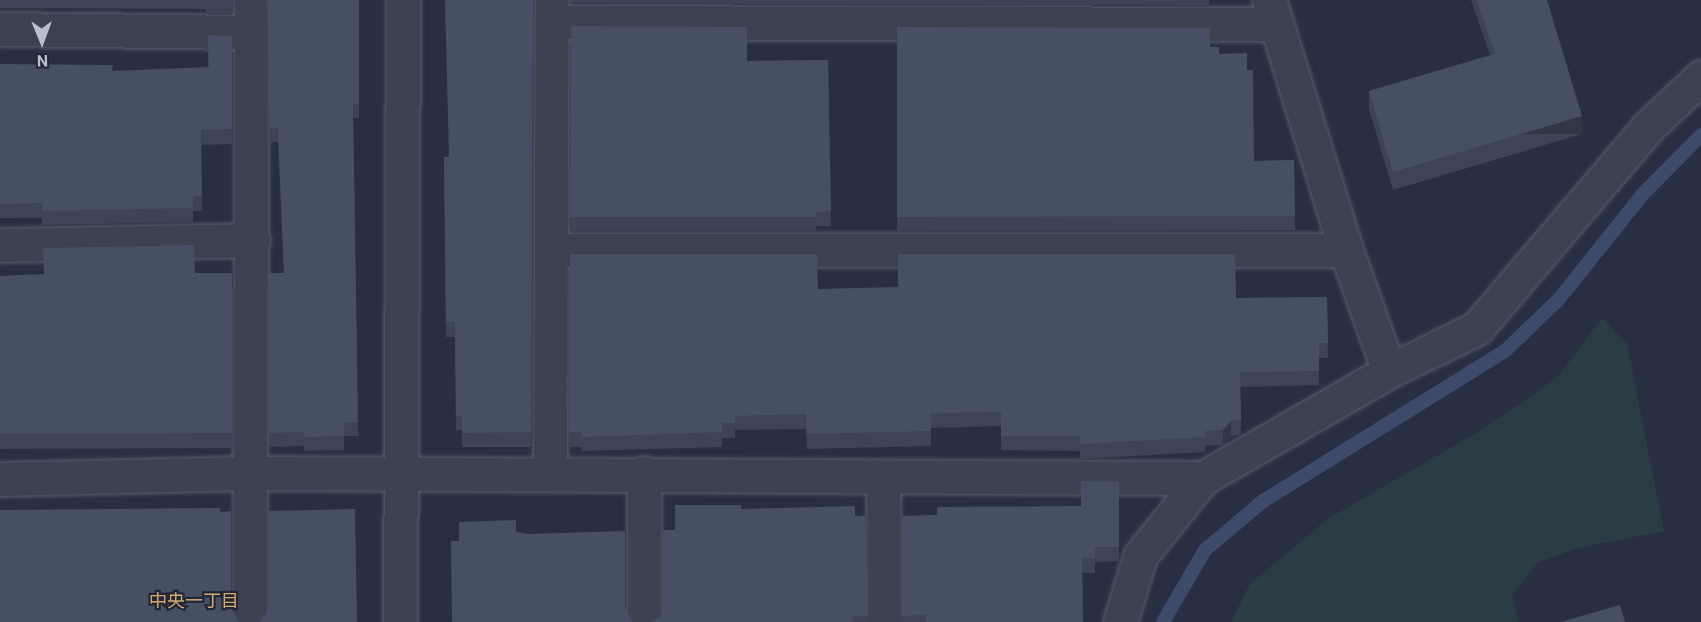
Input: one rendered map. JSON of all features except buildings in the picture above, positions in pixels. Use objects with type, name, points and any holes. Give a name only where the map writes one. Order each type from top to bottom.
[{"type":"street","points":[[250,622],[253,240],[251,0]]},
{"type":"street","points":[[400,622],[403,0]]},
{"type":"street","points":[[550,474],[554,250],[552,11],[1272,12],[1346,250],[1389,371]]},
{"type":"street","points":[[0,29],[250,32]]},
{"type":"street","points":[[1120,622],[1140,556],[1203,478],[1389,371],[1477,328],[1648,127],[1701,77]]},
{"type":"street","points":[[0,245],[253,240]]},
{"type":"street","points":[[554,250],[1346,250]]},
{"type":"street","points":[[0,479],[250,473],[401,475],[644,473],[883,478],[1203,478]]},
{"type":"street","points":[[644,473],[644,622]]},
{"type":"street","points":[[883,478],[884,622]]},
{"type":"shaded area","points":[[1602,318],[1627,344],[1664,531],[1578,548],[1538,562],[1512,595],[1519,622],[1231,622],[1250,584],[1329,518],[1475,434],[1533,395],[1559,375]]},
{"type":"waterway","points":[[1163,622],[1205,550],[1263,501],[1505,351],[1559,299],[1642,195],[1701,135]]},
{"type":"district","name":"中央一丁目","points":[[194,601]]}]
